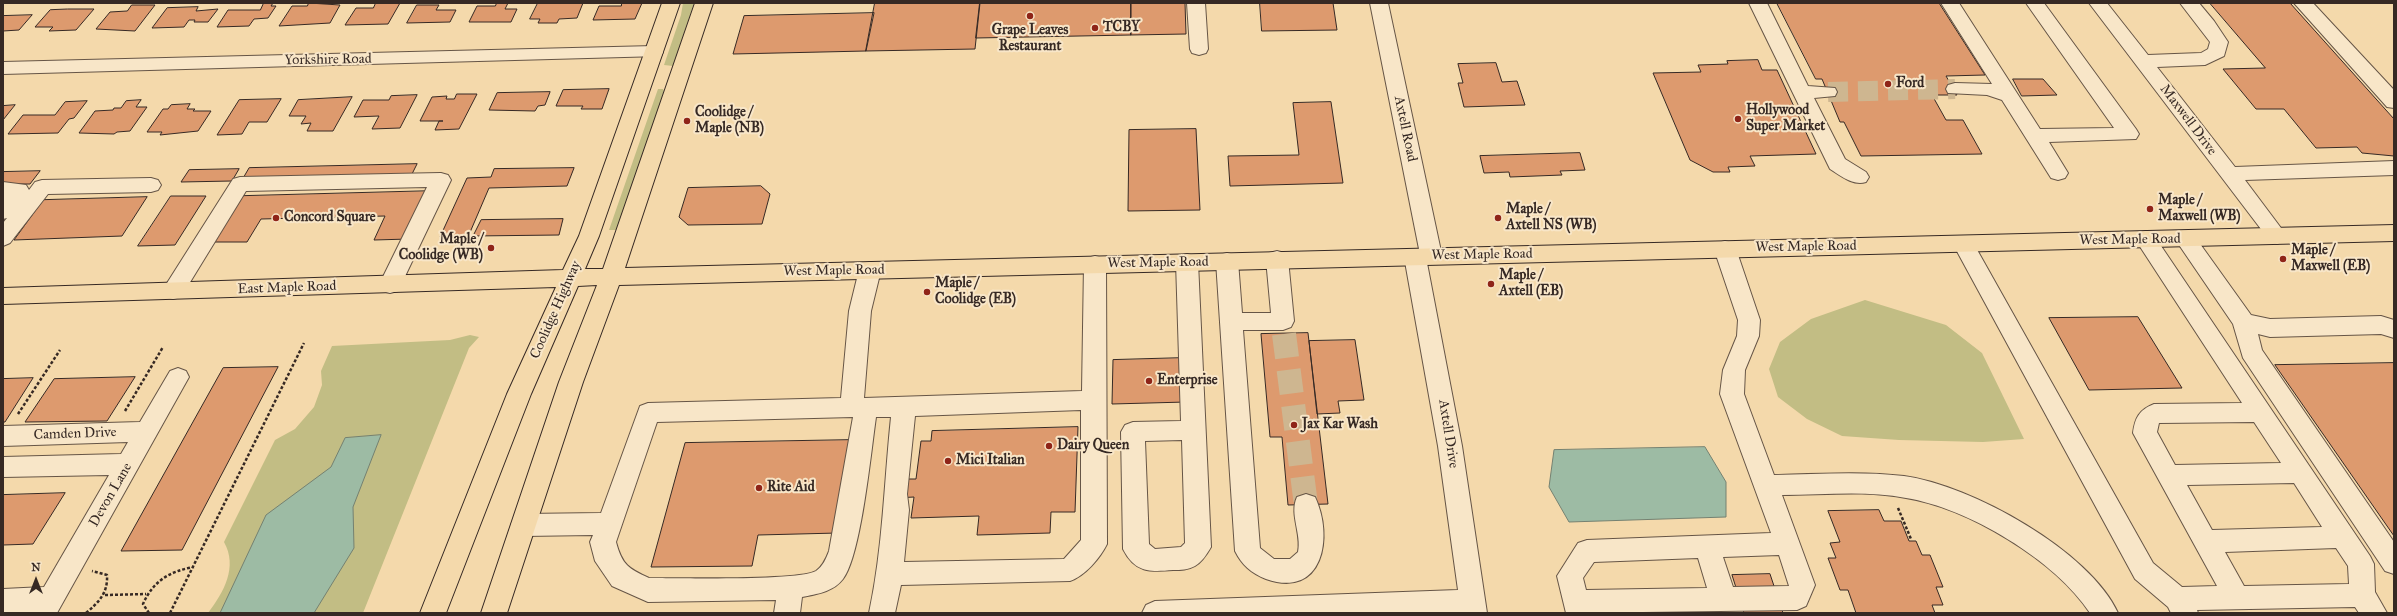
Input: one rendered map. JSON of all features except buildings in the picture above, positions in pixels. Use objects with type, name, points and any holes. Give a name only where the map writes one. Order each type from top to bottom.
[{"type":"main road","name":"Coolidge Highway","points":[[435,611],[519,394],[589,236],[646,79],[671,3]]},
{"type":"main road","points":[[494,613],[571,382],[594,317],[611,277],[704,3]]},
{"type":"main road","points":[[646,79],[679,78]]},
{"type":"main road","name":"West Maple Road","points":[[570,279],[1095,264],[2394,233]]},
{"type":"main road","name":"East Maple Road","points":[[3,296],[570,279]]},
{"type":"street","points":[[1196,3],[1199,49]]},
{"type":"street","name":"Axtell Road","points":[[1379,3],[1423,256]]},
{"type":"street","points":[[1758,3],[1837,164],[1859,177]]},
{"type":"street","points":[[1950,3],[2058,173]]},
{"type":"street","points":[[2035,3],[2129,134],[2035,136]]},
{"type":"street","name":"Maxwell Drive","points":[[2098,3],[2277,236]]},
{"type":"street","points":[[2143,61],[2205,59],[2217,52],[2219,42],[2208,25],[2189,3]]},
{"type":"street","points":[[2303,3],[2394,102]]},
{"type":"street","name":"Yorkshire Road","points":[[3,68],[654,52]]},
{"type":"street","points":[[1955,89],[1988,89],[2009,96]]},
{"type":"street","points":[[1801,92],[1828,92]]},
{"type":"street","points":[[2229,174],[2394,168]]},
{"type":"street","points":[[173,291],[240,184],[440,180],[390,285]]},
{"type":"street","points":[[3,238],[42,187],[151,185]]},
{"type":"street","points":[[3,190],[19,190],[3,212]]},
{"type":"street","points":[[1964,244],[2144,571],[2181,606],[2237,598],[2368,604],[2361,564],[2146,239]]},
{"type":"street","points":[[2186,239],[2244,322],[2251,352],[2394,563]]},
{"type":"street","points":[[1724,249],[1749,320],[1748,336],[1734,370],[1732,394],[1788,544],[1802,585],[1797,598],[1724,599],[1578,608],[1570,576],[1587,551],[1788,544]]},
{"type":"street","name":"Axtell Drive","points":[[1423,256],[1473,607]]},
{"type":"street","points":[[1231,322],[1283,327],[1277,260]]},
{"type":"street","points":[[1227,261],[1248,551],[1253,560],[1267,569],[1282,572],[1299,568],[1308,559],[1311,546],[1306,505]]},
{"type":"street","points":[[1187,262],[1198,547],[1187,558],[1150,561],[1136,549],[1133,432],[1193,430]]},
{"type":"street","points":[[890,574],[1070,570],[1094,544],[1093,400],[1095,264]]},
{"type":"street","points":[[870,270],[860,311],[859,408],[842,551],[834,571],[821,582],[788,601],[648,590],[620,578],[608,561],[603,542],[648,413],[859,408],[904,407],[1093,400]]},
{"type":"street","points":[[2244,322],[2270,328],[2381,325],[2394,329]]},
{"type":"street","name":"Devon Lane","points":[[47,606],[178,377]]},
{"type":"street","points":[[882,613],[890,574],[897,510],[895,494],[904,407]]},
{"type":"street","points":[[2237,598],[2145,433],[2146,421],[2154,414],[2260,412]]},
{"type":"street","name":"Camden Drive","points":[[3,436],[147,432]]},
{"type":"street","points":[[3,467],[129,464]]},
{"type":"street","points":[[2169,475],[2301,474]]},
{"type":"street","points":[[1766,486],[1873,484],[1908,488],[1948,499],[1996,522],[2047,552],[2097,598],[2105,613]]},
{"type":"street","points":[[524,525],[610,524]]},
{"type":"street","points":[[2206,541],[2343,537]]},
{"type":"street","points":[[1707,547],[1724,599]]},
{"type":"street","points":[[3,601],[47,606]]},
{"type":"street","points":[[1156,613],[1473,607]]},
{"type":"path","points":[[170,613],[304,343]]},
{"type":"path","points":[[124,412],[163,347]]},
{"type":"path","points":[[17,415],[60,350]]},
{"type":"path","points":[[1896,504],[1911,539]]},
{"type":"path","points":[[149,613],[143,604],[146,594],[156,580],[170,573],[194,567]]},
{"type":"path","points":[[86,613],[105,595],[107,575],[89,570]]},
{"type":"path","points":[[105,595],[146,594]]},
{"type":"shaded area","points":[[683,3],[694,3],[673,66],[664,65],[681,15]]},
{"type":"shaded area","points":[[658,89],[663,89],[664,91],[618,230],[609,230]]},
{"type":"shaded area","points":[[1865,300],[1946,325],[1982,353],[2024,439],[1983,442],[1899,440],[1842,436],[1807,419],[1778,397],[1769,369],[1780,342],[1811,319]]},
{"type":"shaded area","points":[[470,335],[479,337],[469,348],[363,613],[208,613],[219,597],[227,579],[230,561],[224,542],[275,440],[295,429],[314,407],[322,385],[321,371],[332,346],[450,340]]},
{"type":"shaded area","points":[[381,435],[353,507],[354,548],[314,613],[220,613],[266,515],[331,467],[345,438]]},
{"type":"shaded area","points":[[1705,447],[1726,482],[1726,517],[1569,522],[1549,487],[1554,450]]},
{"type":"tunnel","points":[[1828,92],[1955,89]]},
{"type":"tunnel","points":[[1284,334],[1306,505]]},
{"type":"place","name":"Grape Leaves Restaurant","points":[[1030,16]]},
{"type":"place","name":"TCBY","points":[[1095,28]]},
{"type":"place","name":"Ford","points":[[1888,84]]},
{"type":"place","name":"Hollywood Super Market","points":[[1738,119]]},
{"type":"place","name":"Coolidge / Maple (NB)","points":[[687,121]]},
{"type":"place","name":"Maple / Maxwell (WB)","points":[[2150,209]]},
{"type":"place","name":"Concord Square","points":[[276,218]]},
{"type":"place","name":"Maple / Axtell NS (WB)","points":[[1498,218]]},
{"type":"place","name":"Maple / Coolidge (WB)","points":[[491,248]]},
{"type":"place","name":"Maple / Maxwell (EB)","points":[[2283,259]]},
{"type":"place","name":"Maple / Axtell (EB)","points":[[1491,284]]},
{"type":"place","name":"Maple / Coolidge (EB)","points":[[927,292]]},
{"type":"place","name":"Enterprise","points":[[1149,381]]},
{"type":"place","name":"Jax Kar Wash","points":[[1294,425]]},
{"type":"place","name":"Dairy Queen","points":[[1049,446]]},
{"type":"place","name":"Mici Italian","points":[[948,461]]},
{"type":"place","name":"Rite Aid","points":[[759,488]]}]
